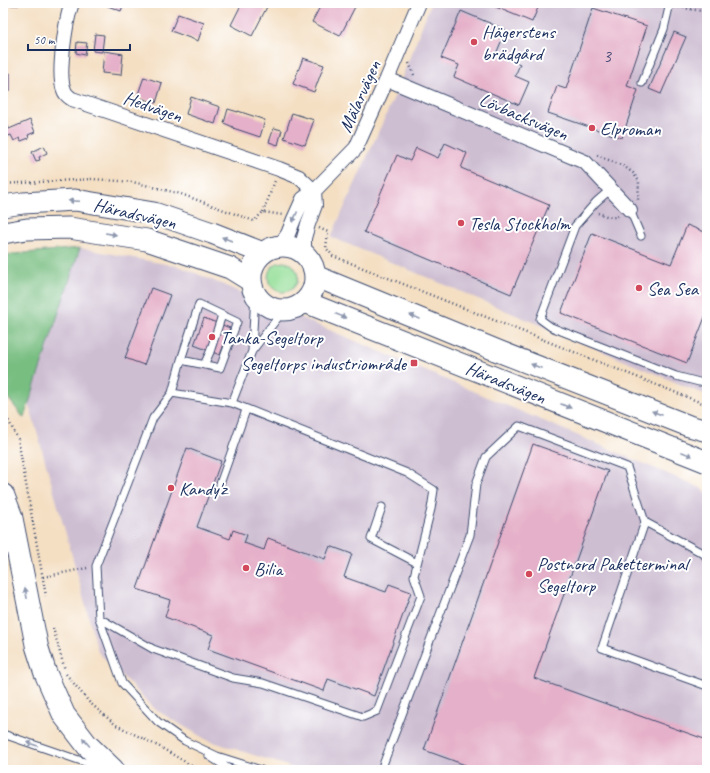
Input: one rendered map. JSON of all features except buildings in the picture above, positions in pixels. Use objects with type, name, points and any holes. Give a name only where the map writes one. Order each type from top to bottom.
[{"type":"highway","points":[[3,495],[11,516],[37,647],[45,672],[64,715],[87,745],[113,770]]},
{"type":"main road","name":"Häradsvägen","points":[[3,206],[23,203],[75,200],[154,213],[212,233],[271,250]]},
{"type":"main road","name":"Häradsvägen","points":[[3,233],[27,229],[69,228],[147,240],[230,268],[253,287]]},
{"type":"main road","points":[[296,249],[304,254],[313,266],[315,276],[312,292],[305,302],[295,308],[283,310],[267,307],[261,302],[253,287],[253,268],[271,250],[296,249]]},
{"type":"main road","name":"Häradsvägen","points":[[315,276],[505,354],[689,426],[707,431]]},
{"type":"main road","name":"Häradsvägen","points":[[305,302],[707,462]]},
{"type":"street","name":"Hedvägen","points":[[72,3],[65,36],[62,64],[62,82],[64,92],[72,99],[279,169],[299,177],[314,191]]},
{"type":"street","name":"Mälarvägen","points":[[271,250],[288,234],[303,199],[314,191],[356,148],[419,3]]},
{"type":"street","name":"Lövbacksvägen","points":[[387,79],[585,162],[630,210]]},
{"type":"street","points":[[304,254],[304,238],[315,205],[314,191]]},
{"type":"lane","points":[[642,83],[664,30],[670,4]]},
{"type":"lane","points":[[611,189],[596,202],[575,226],[540,319],[551,327],[676,376],[699,382]]},
{"type":"lane","points":[[630,210],[641,236]]},
{"type":"lane","points":[[252,351],[253,287]]},
{"type":"lane","points":[[180,360],[220,368],[237,322],[199,304],[180,360],[172,393],[153,418],[96,566],[98,618],[122,683],[158,722],[231,770]]},
{"type":"lane","points":[[232,403],[252,351],[283,310]]},
{"type":"lane","points":[[204,365],[210,352],[222,314]]},
{"type":"lane","points":[[98,618],[153,649],[232,678],[263,683],[363,717],[377,711],[421,596],[414,576],[434,490],[407,473],[246,410],[232,403],[172,393]]},
{"type":"lane","points":[[220,484],[246,410]]},
{"type":"lane","points":[[381,770],[470,535],[476,484],[486,457],[519,426],[627,467],[645,522],[602,648],[707,686]]},
{"type":"lane","points":[[382,507],[371,538],[417,563]]},
{"type":"lane","points":[[645,522],[704,554],[707,559]]},
{"type":"lane","points":[[3,734],[109,770]]},
{"type":"lane","points":[[185,741],[217,756],[261,770]]},
{"type":"path","points":[[670,4],[707,12]]},
{"type":"path","points":[[3,184],[92,179],[133,182],[180,194],[254,221],[263,212],[279,169]]},
{"type":"path","points":[[263,212],[287,215],[294,219]]},
{"type":"path","points":[[308,224],[328,232],[326,248],[333,256],[707,405]]},
{"type":"path","points":[[3,410],[18,439],[47,599]]},
{"type":"path","points":[[43,577],[96,566]]},
{"type":"path","points":[[51,621],[66,673],[89,702],[116,725],[160,747],[199,770]]},
{"type":"shaded area","points":[[431,3],[707,3],[707,394],[701,393],[331,237],[395,95]]},
{"type":"shaded area","points":[[80,248],[181,267],[701,488],[707,493],[707,770],[300,770],[207,740],[156,710],[98,652],[29,404]]},
{"type":"green space","points":[[80,248],[24,418],[3,392],[3,255]]},
{"type":"green space","points":[[283,262],[294,266],[298,277],[294,288],[283,292],[272,288],[268,277],[272,266]]},
{"type":"place","name":"Hägerstens brädgård","points":[[474,42]]},
{"type":"place","name":"Elproman","points":[[592,128]]},
{"type":"place","name":"Tesla Stockholm","points":[[461,223]]},
{"type":"place","name":"Sea Sea","points":[[639,288]]},
{"type":"place","name":"Tanka-Segeltorp","points":[[212,337]]},
{"type":"place","name":"Segeltorps industriområde","points":[[414,363]]},
{"type":"place","name":"Kandy'z","points":[[171,488]]},
{"type":"place","name":"Bilia","points":[[246,568]]},
{"type":"place","name":"Postnord Paketterminal Segeltorp","points":[[529,574]]}]
